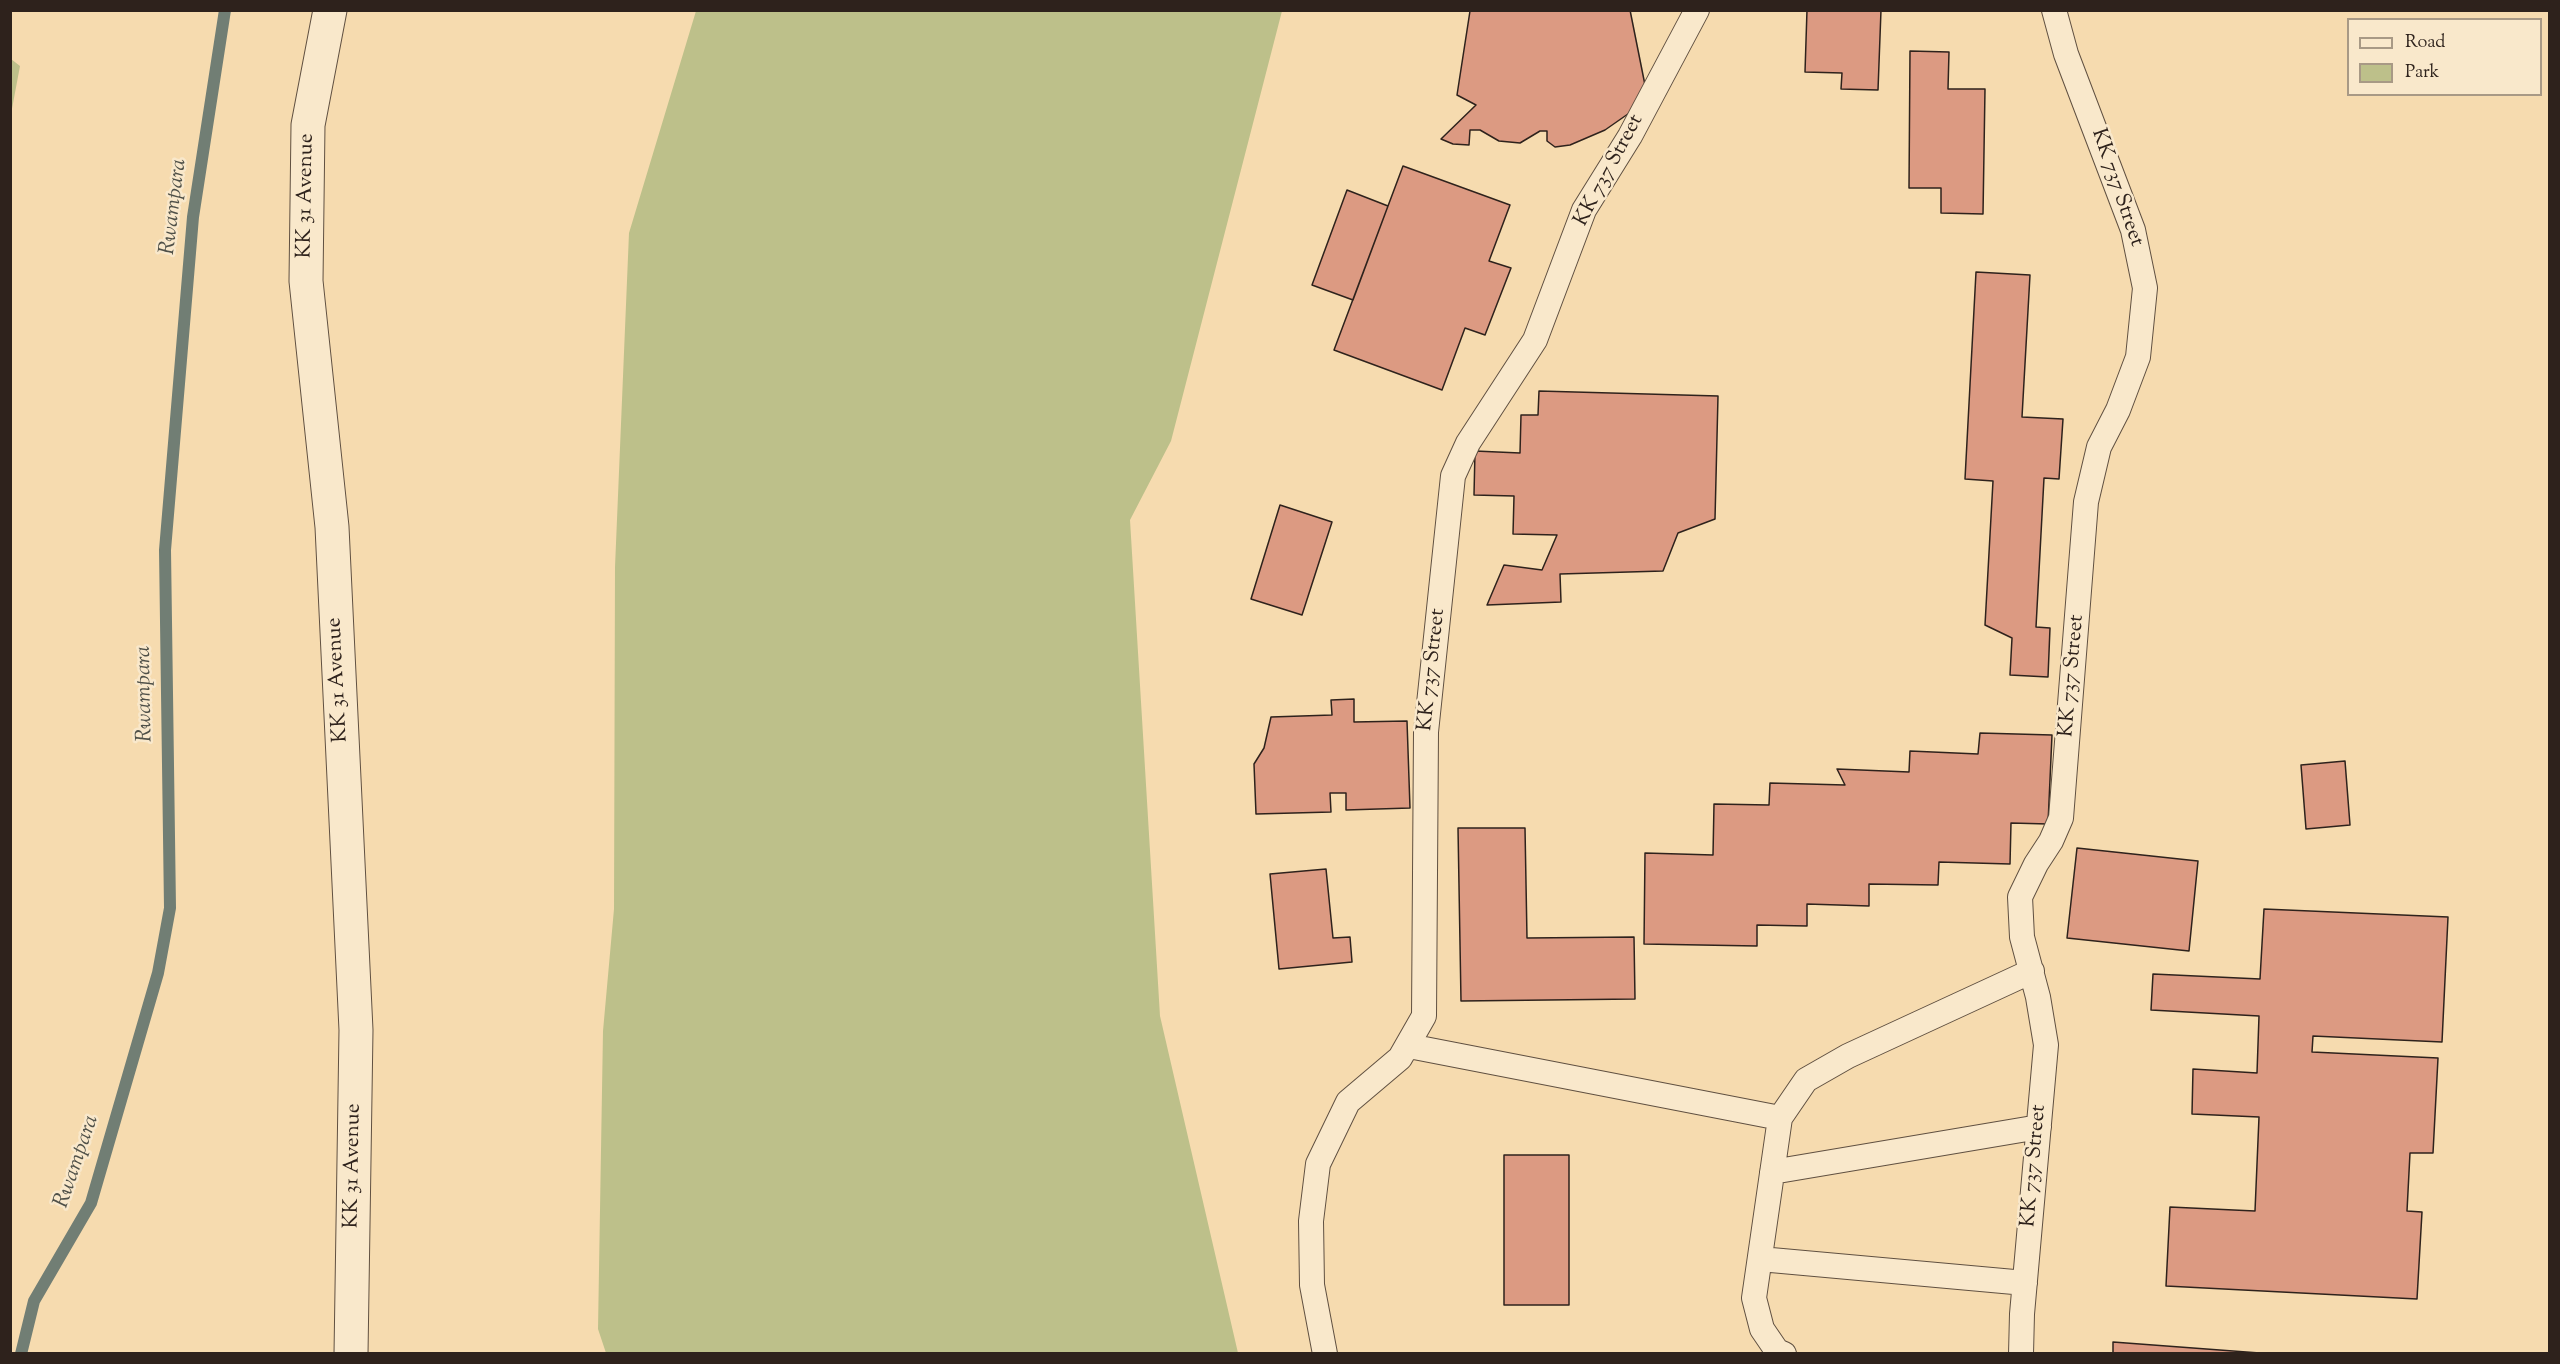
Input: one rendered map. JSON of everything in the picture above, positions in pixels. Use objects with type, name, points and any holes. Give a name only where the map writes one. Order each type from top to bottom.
[{"type":"street","name":"KK 31 Avenue","points":[[330,10],[308,125],[306,281],[332,527],[356,1030],[351,1353]]},
{"type":"lane","name":"KK 737 Street","points":[[1325,1353],[1312,1285],[1311,1221],[1318,1164],[1348,1102],[1400,1058],[1409,1046],[1424,1016],[1426,732],[1453,476],[1467,443],[1535,340],[1558,285],[1584,210],[1630,136],[1697,10]]},
{"type":"lane","name":"KK 737 Street","points":[[2020,1353],[2046,1045],[2022,937],[2020,897],[2061,818],[2086,502],[2098,447],[2118,410],[2138,357],[2145,288],[2133,230],[2066,54],[2054,10]]},
{"type":"lane","points":[[1784,1353],[1778,1351],[1762,1329],[1754,1298],[1780,1118],[1806,1080],[1848,1056],[2031,971]]},
{"type":"lane","points":[[1409,1046],[1780,1118]]},
{"type":"lane","points":[[1772,1172],[2039,1127]]},
{"type":"lane","points":[[1760,1259],[2025,1283]]},
{"type":"green space","points":[[696,11],[1282,11],[1171,441],[1130,520],[1160,1016],[1238,1353],[606,1353],[598,1329],[603,1031],[614,909],[615,567],[629,233]]},
{"type":"green space","points":[[11,59],[20,66],[11,114]]},
{"type":"building","points":[[1630,10],[1648,100],[1605,130],[1570,145],[1555,147],[1547,141],[1547,131],[1540,131],[1520,143],[1499,141],[1480,130],[1470,130],[1469,145],[1453,144],[1441,139],[1476,105],[1457,95],[1470,11]]},
{"type":"building","points":[[1807,10],[1881,10],[1878,90],[1841,89],[1842,73],[1805,72]]},
{"type":"building","points":[[1910,51],[1949,52],[1948,89],[1985,89],[1983,214],[1941,213],[1941,188],[1909,188]]},
{"type":"building","points":[[1403,166],[1510,205],[1489,261],[1511,268],[1485,335],[1465,328],[1442,390],[1334,350]]},
{"type":"building","points":[[1347,190],[1388,206],[1353,300],[1312,285]]},
{"type":"building","points":[[1976,272],[2030,275],[2022,417],[2063,419],[2059,479],[2044,478],[2036,627],[2050,628],[2048,677],[2010,675],[2012,638],[1985,625],[1993,481],[1965,479]]},
{"type":"building","points":[[1539,391],[1718,396],[1715,519],[1678,533],[1663,571],[1560,574],[1561,602],[1487,605],[1504,565],[1542,570],[1557,535],[1513,534],[1514,496],[1474,495],[1475,451],[1520,453],[1521,415],[1538,415]]},
{"type":"building","points":[[1280,505],[1332,522],[1302,615],[1251,599]]},
{"type":"building","points":[[1354,699],[1354,722],[1407,721],[1410,808],[1346,810],[1346,793],[1330,793],[1331,812],[1256,814],[1254,764],[1264,748],[1271,717],[1332,715],[1331,700]]},
{"type":"building","points":[[1980,733],[2052,735],[2048,824],[2011,823],[2010,864],[1939,862],[1938,885],[1869,884],[1869,906],[1807,904],[1807,926],[1757,925],[1757,946],[1644,944],[1645,853],[1713,855],[1714,804],[1769,805],[1770,783],[1845,785],[1837,769],[1909,772],[1910,751],[1978,754]]},
{"type":"building","points":[[2345,761],[2350,825],[2306,829],[2301,765]]},
{"type":"building","points":[[1458,828],[1525,828],[1527,938],[1634,937],[1635,999],[1461,1001]]},
{"type":"building","points":[[2077,848],[2198,861],[2189,951],[2067,938]]},
{"type":"building","points":[[1326,869],[1333,938],[1350,937],[1352,962],[1279,969],[1270,874]]},
{"type":"building","points":[[2264,909],[2448,917],[2442,1042],[2313,1036],[2312,1052],[2438,1058],[2433,1153],[2410,1153],[2407,1211],[2422,1212],[2417,1299],[2166,1286],[2170,1207],[2255,1211],[2259,1117],[2192,1114],[2193,1069],[2257,1073],[2259,1016],[2151,1010],[2153,974],[2260,979]]},
{"type":"building","points":[[1504,1155],[1569,1155],[1569,1305],[1504,1305]]},
{"type":"building","points":[[2113,1342],[2273,1354],[2113,1354]]},
{"type":"waterway","name":"Rwampara","points":[[21,1354],[34,1301],[91,1203],[158,973],[170,908],[165,550],[193,217],[225,10]]}]
